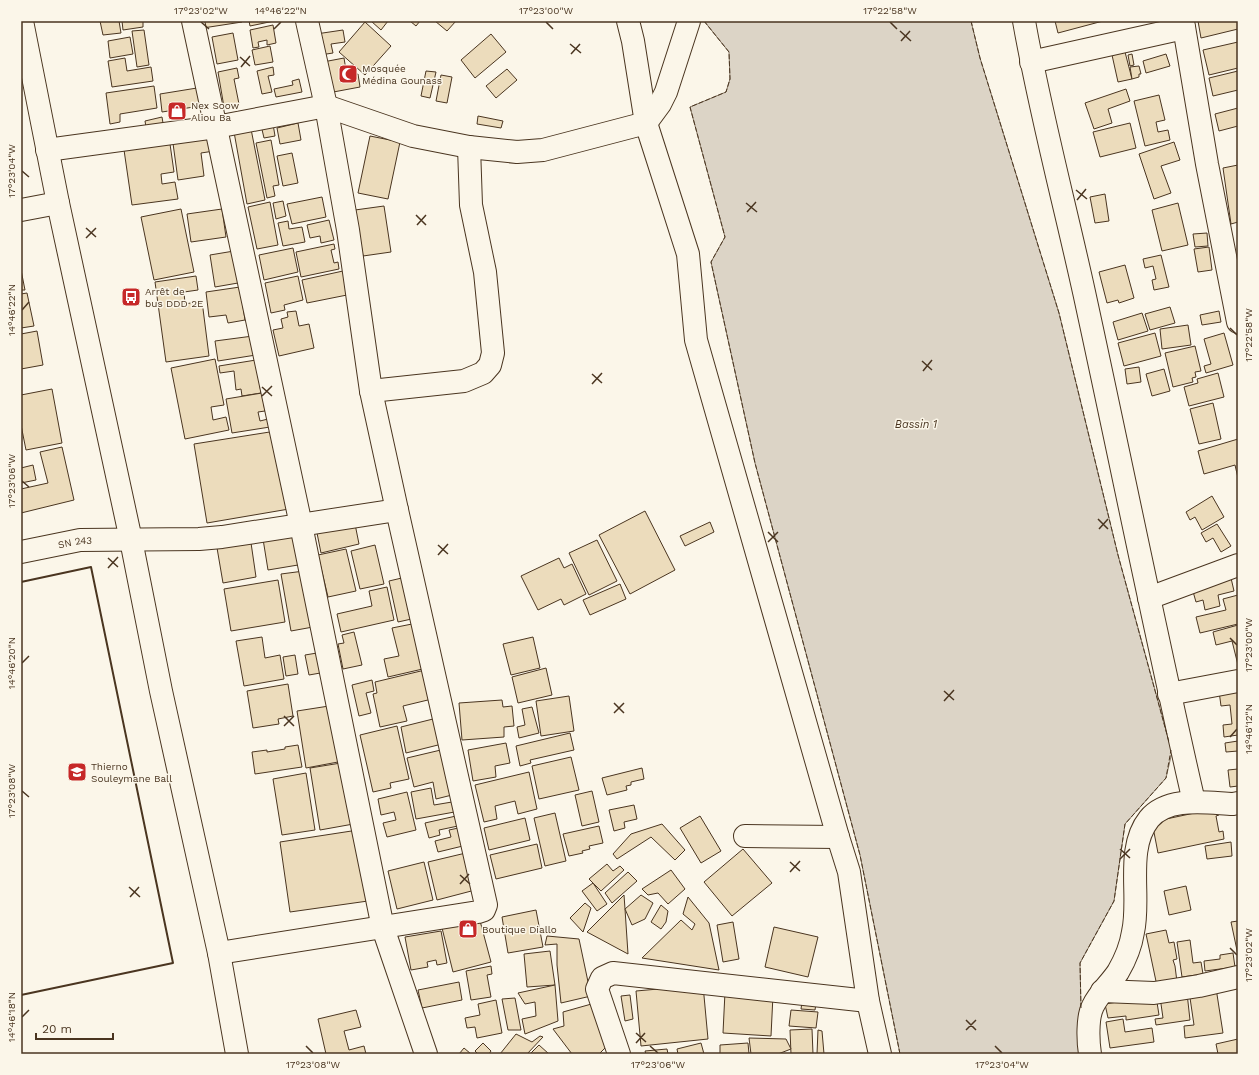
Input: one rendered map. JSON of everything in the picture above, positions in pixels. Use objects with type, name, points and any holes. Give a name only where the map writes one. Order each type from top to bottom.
[{"type":"street","points":[[22,21],[47,150],[131,540],[161,691],[219,953],[237,1054]]},
{"type":"street","points":[[193,21],[301,525],[383,928],[426,1054]]},
{"type":"street","points":[[219,953],[478,912],[484,910],[486,905],[371,391],[348,230],[326,106],[307,21]]},
{"type":"street","points":[[628,21],[633,41],[646,122],[688,254],[696,340],[849,872],[868,1001],[880,1054]]},
{"type":"street","points":[[47,150],[216,127],[326,106],[413,136],[468,147],[517,152],[543,150],[646,122],[660,104],[666,92],[689,21]]},
{"type":"street","points":[[1024,21],[1031,62],[1084,291],[1169,694],[1194,802]]},
{"type":"street","points":[[1031,62],[1184,25],[1207,164],[1238,322]]},
{"type":"street","points":[[371,391],[464,381],[483,373],[490,365],[493,345],[485,272],[471,205],[468,147]]},
{"type":"street","points":[[21,210],[58,203]]},
{"type":"street","name":"SN 243","points":[[21,552],[80,540],[199,539],[222,537],[397,510]]},
{"type":"street","points":[[1149,598],[1238,565]]},
{"type":"street","points":[[1169,694],[1238,681]]},
{"type":"street","points":[[1090,1054],[1088,1028],[1092,1007],[1102,991],[1118,972],[1127,954],[1134,931],[1136,899],[1135,861],[1138,842],[1142,830],[1149,819],[1158,811],[1173,805],[1194,802],[1236,809]]},
{"type":"street","points":[[745,836],[838,837]]},
{"type":"street","points":[[619,1054],[597,989],[602,978],[612,973],[868,1001]]},
{"type":"street","points":[[1102,991],[1154,993],[1199,986],[1238,977]]},
{"type":"water","name":"Bassin 1","points":[[704,21],[971,21],[980,58],[1059,313],[1118,555],[1172,752],[1166,778],[1125,824],[1114,901],[1080,963],[1082,1054],[900,1054],[860,855],[755,463],[711,262],[725,237],[690,107],[726,92],[730,79],[729,52]]},
{"type":"building","points":[[100,21],[119,21],[121,33],[103,35]]},
{"type":"building","points":[[122,21],[143,21],[143,27],[123,30]]},
{"type":"building","points":[[202,21],[241,21],[242,22],[203,28]]},
{"type":"building","points":[[249,21],[274,21],[250,26]]},
{"type":"building","points":[[371,21],[388,21],[381,30]]},
{"type":"building","points":[[410,21],[420,21],[416,26]]},
{"type":"building","points":[[435,21],[456,21],[447,31]]},
{"type":"building","points":[[1055,21],[1103,21],[1058,33]]},
{"type":"building","points":[[1198,21],[1238,21],[1238,29],[1201,38]]},
{"type":"building","points":[[365,22],[391,46],[365,75],[339,52]]},
{"type":"building","points":[[273,25],[276,43],[267,45],[267,40],[258,42],[259,47],[253,48],[250,30]]},
{"type":"building","points":[[144,30],[149,65],[137,67],[132,31]]},
{"type":"building","points":[[343,30],[345,42],[331,44],[333,53],[320,55],[316,34]]},
{"type":"building","points":[[233,33],[238,60],[217,64],[212,37]]},
{"type":"building","points":[[491,34],[506,52],[475,78],[461,60]]},
{"type":"building","points":[[130,37],[133,54],[110,58],[108,41]]},
{"type":"building","points":[[1238,42],[1238,68],[1209,75],[1203,50]]},
{"type":"building","points":[[270,46],[273,62],[255,65],[252,50]]},
{"type":"building","points":[[1125,52],[1132,79],[1118,82],[1112,55]]},
{"type":"building","points":[[1132,54],[1134,65],[1130,66],[1128,55]]},
{"type":"building","points":[[1166,54],[1170,66],[1146,73],[1143,61]]},
{"type":"building","points":[[125,58],[127,71],[151,67],[153,81],[112,87],[108,61]]},
{"type":"building","points":[[344,58],[347,76],[358,74],[360,87],[328,93],[323,62]]},
{"type":"building","points":[[1139,66],[1141,74],[1139,74],[1139,77],[1132,79],[1130,67]]},
{"type":"building","points":[[273,67],[274,75],[268,76],[272,92],[262,94],[257,71]]},
{"type":"building","points":[[237,68],[239,78],[234,79],[239,104],[224,107],[218,72]]},
{"type":"building","points":[[507,69],[517,80],[496,98],[486,86]]},
{"type":"building","points":[[426,71],[436,72],[430,98],[421,96]]},
{"type":"building","points":[[1238,71],[1238,90],[1213,96],[1209,78]]},
{"type":"building","points":[[441,75],[452,77],[447,103],[436,101]]},
{"type":"building","points":[[299,79],[302,92],[276,97],[274,89],[293,85],[292,81]]},
{"type":"building","points":[[154,86],[157,108],[120,114],[120,122],[110,124],[106,93]]},
{"type":"building","points":[[197,88],[200,106],[162,112],[160,94]]},
{"type":"building","points":[[1126,89],[1130,101],[1108,109],[1112,123],[1094,129],[1085,103]]},
{"type":"building","points":[[1159,95],[1165,120],[1156,122],[1158,132],[1168,130],[1170,140],[1145,146],[1134,101]]},
{"type":"building","points":[[1238,108],[1238,126],[1219,131],[1215,114]]},
{"type":"building","points":[[478,116],[503,121],[501,128],[477,124]]},
{"type":"building","points":[[162,117],[163,123],[146,127],[145,121]]},
{"type":"building","points":[[272,118],[275,136],[264,138],[260,121]]},
{"type":"building","points":[[298,123],[301,140],[280,144],[277,128]]},
{"type":"building","points":[[1130,123],[1136,148],[1100,157],[1093,132]]},
{"type":"building","points":[[251,129],[265,200],[247,204],[234,132]]},
{"type":"building","points":[[211,130],[214,151],[201,153],[204,176],[178,180],[172,136]]},
{"type":"building","points":[[370,136],[400,142],[388,199],[358,193]]},
{"type":"building","points":[[169,137],[174,172],[161,174],[162,184],[175,182],[178,199],[132,205],[123,143]]},
{"type":"building","points":[[271,140],[279,185],[273,186],[275,196],[267,198],[256,143]]},
{"type":"building","points":[[1174,142],[1180,160],[1161,166],[1171,193],[1154,199],[1139,154]]},
{"type":"building","points":[[292,153],[298,183],[283,186],[277,156]]},
{"type":"building","points":[[1238,165],[1238,222],[1231,224],[1223,168]]},
{"type":"building","points":[[1105,194],[1109,221],[1095,223],[1090,197]]},
{"type":"building","points":[[322,197],[326,217],[292,224],[287,204]]},
{"type":"building","points":[[283,201],[286,216],[276,219],[273,203]]},
{"type":"building","points":[[270,202],[278,245],[257,249],[248,207]]},
{"type":"building","points":[[1178,203],[1188,245],[1162,251],[1152,210]]},
{"type":"building","points":[[384,206],[391,252],[363,256],[355,210]]},
{"type":"building","points":[[181,209],[194,272],[154,280],[141,217]]},
{"type":"building","points":[[222,209],[226,237],[191,242],[187,214]]},
{"type":"building","points":[[329,220],[334,240],[321,243],[320,236],[310,238],[307,225]]},
{"type":"building","points":[[288,221],[289,229],[302,227],[305,242],[283,246],[278,223]]},
{"type":"building","points":[[1207,233],[1208,246],[1195,247],[1193,234]]},
{"type":"building","points":[[334,244],[335,249],[331,250],[334,263],[338,262],[339,269],[301,277],[296,252]]},
{"type":"building","points":[[1209,247],[1212,270],[1198,272],[1194,249]]},
{"type":"building","points":[[293,248],[298,272],[264,280],[259,255]]},
{"type":"building","points":[[234,251],[238,283],[215,287],[210,255]]},
{"type":"building","points":[[1161,255],[1169,287],[1154,290],[1152,280],[1156,279],[1153,266],[1145,268],[1143,259]]},
{"type":"building","points":[[1125,265],[1134,298],[1119,303],[1118,300],[1107,303],[1099,272]]},
{"type":"building","points":[[21,270],[25,290],[21,290]]},
{"type":"building","points":[[343,271],[347,295],[307,303],[302,280]]},
{"type":"building","points":[[196,276],[198,290],[184,292],[185,304],[202,301],[209,356],[166,362],[155,282]]},
{"type":"building","points":[[298,276],[303,300],[284,305],[285,310],[271,313],[265,283]]},
{"type":"building","points":[[240,287],[245,320],[228,323],[226,315],[209,317],[206,292]]},
{"type":"building","points":[[27,293],[34,326],[21,328],[21,294]]},
{"type":"building","points":[[1170,307],[1175,323],[1150,330],[1145,314]]},
{"type":"building","points":[[296,311],[299,326],[309,324],[314,348],[279,356],[273,330],[283,328],[281,319],[288,317],[287,312]]},
{"type":"building","points":[[1219,311],[1221,322],[1202,325],[1200,315]]},
{"type":"building","points":[[1142,313],[1148,331],[1118,340],[1113,322]]},
{"type":"building","points":[[1188,325],[1191,345],[1162,349],[1160,329]]},
{"type":"building","points":[[37,331],[43,365],[21,369],[21,334]]},
{"type":"building","points":[[1155,333],[1161,356],[1124,366],[1118,343]]},
{"type":"building","points":[[1224,333],[1233,365],[1206,373],[1204,366],[1211,364],[1204,339]]},
{"type":"building","points":[[253,336],[256,355],[218,361],[215,341]]},
{"type":"building","points":[[1195,346],[1201,371],[1195,372],[1196,377],[1192,378],[1193,382],[1173,387],[1165,353]]},
{"type":"building","points":[[215,359],[224,405],[211,407],[213,420],[226,417],[229,430],[185,439],[171,368]]},
{"type":"building","points":[[256,360],[261,393],[242,396],[241,389],[236,390],[234,371],[220,373],[219,366]]},
{"type":"building","points":[[1139,367],[1141,382],[1127,384],[1125,369]]},
{"type":"building","points":[[1164,369],[1170,391],[1152,396],[1146,374]]},
{"type":"building","points":[[1218,373],[1224,397],[1189,406],[1184,387],[1198,383],[1197,379]]},
{"type":"building","points":[[52,389],[62,443],[26,450],[21,425],[21,395]]},
{"type":"building","points":[[262,393],[265,411],[258,412],[260,421],[268,419],[270,427],[232,433],[226,399]]},
{"type":"building","points":[[1213,403],[1221,439],[1199,444],[1190,409]]},
{"type":"building","points":[[276,431],[289,509],[207,523],[194,444]]},
{"type":"building","points":[[1238,439],[1238,478],[1235,465],[1204,474],[1198,451]]},
{"type":"building","points":[[62,447],[74,500],[21,513],[21,489],[48,483],[40,452]]},
{"type":"building","points":[[33,465],[36,480],[21,483],[21,468]]},
{"type":"building","points":[[1212,496],[1224,517],[1202,530],[1195,517],[1190,520],[1186,512]]},
{"type":"building","points":[[645,511],[675,570],[630,594],[599,535]]},
{"type":"building","points":[[354,519],[359,544],[321,553],[316,528]]},
{"type":"building","points":[[710,522],[714,532],[685,546],[680,536]]},
{"type":"building","points":[[1217,524],[1231,546],[1221,552],[1213,538],[1206,542],[1201,533]]},
{"type":"building","points":[[299,532],[304,564],[268,570],[263,539]]},
{"type":"building","points":[[250,536],[256,577],[223,583],[216,542]]},
{"type":"building","points":[[597,540],[617,581],[589,595],[569,553]]},
{"type":"building","points":[[375,545],[384,584],[360,589],[351,551]]},
{"type":"building","points":[[346,549],[356,591],[328,597],[318,555]]},
{"type":"building","points":[[559,558],[564,568],[572,564],[586,594],[564,605],[561,599],[538,610],[521,576]]},
{"type":"building","points":[[304,571],[313,627],[291,631],[281,574]]},
{"type":"building","points":[[406,577],[416,618],[398,622],[389,581]]},
{"type":"building","points":[[1231,578],[1234,591],[1218,595],[1220,606],[1205,610],[1203,600],[1196,602],[1192,588]]},
{"type":"building","points":[[278,580],[285,622],[231,631],[224,589]]},
{"type":"building","points":[[620,584],[626,599],[590,615],[583,600]]},
{"type":"building","points":[[387,587],[394,620],[341,632],[337,614],[372,606],[369,591]]},
{"type":"building","points":[[1238,595],[1238,624],[1200,633],[1196,617],[1226,610],[1223,599]]},
{"type":"building","points":[[417,623],[427,668],[388,677],[384,659],[399,656],[392,628]]},
{"type":"building","points":[[1238,625],[1238,665],[1232,641],[1216,645],[1213,632]]},
{"type":"building","points":[[354,632],[362,665],[343,669],[338,644],[344,643],[342,635]]},
{"type":"building","points":[[262,637],[265,658],[280,655],[284,679],[244,686],[236,641]]},
{"type":"building","points":[[533,637],[540,668],[511,675],[503,644]]},
{"type":"building","points":[[323,652],[326,672],[309,675],[305,655]]},
{"type":"building","points":[[295,655],[298,674],[286,676],[283,657]]},
{"type":"building","points":[[546,668],[552,695],[518,703],[512,677]]},
{"type":"building","points":[[425,670],[432,699],[403,706],[407,721],[380,727],[373,694],[377,693],[375,682]]},
{"type":"building","points":[[372,680],[374,691],[366,693],[371,713],[359,716],[352,685]]},
{"type":"building","points":[[288,684],[293,716],[278,719],[279,724],[253,728],[247,691]]},
{"type":"building","points":[[1238,689],[1238,735],[1224,737],[1223,725],[1232,724],[1230,705],[1221,706],[1219,691]]},
{"type":"building","points":[[569,696],[574,731],[541,736],[536,701]]},
{"type":"building","points":[[502,700],[503,707],[512,706],[514,726],[504,727],[504,737],[462,740],[459,703]]},
{"type":"building","points":[[329,706],[338,762],[306,768],[297,711]]},
{"type":"building","points":[[532,707],[539,733],[519,738],[517,727],[525,725],[522,709]]},
{"type":"building","points":[[437,718],[442,744],[406,753],[401,727]]},
{"type":"building","points":[[397,726],[409,779],[390,783],[391,788],[373,792],[360,735]]},
{"type":"building","points":[[570,733],[574,750],[530,760],[531,763],[520,766],[516,746]]},
{"type":"building","points":[[1238,741],[1238,751],[1226,752],[1225,743]]},
{"type":"building","points":[[506,743],[510,763],[495,766],[496,777],[473,781],[468,750]]},
{"type":"building","points":[[298,745],[302,767],[255,774],[252,752],[267,750],[267,752]]},
{"type":"building","points":[[445,749],[456,794],[436,799],[433,782],[414,787],[407,758]]},
{"type":"building","points":[[571,757],[579,790],[539,799],[532,766]]},
{"type":"building","points":[[347,762],[359,823],[320,830],[310,768]]},
{"type":"building","points":[[642,768],[644,779],[631,782],[631,785],[626,786],[627,790],[607,795],[602,778]]},
{"type":"building","points":[[1238,769],[1238,786],[1230,787],[1228,770]]},
{"type":"building","points":[[529,772],[537,809],[518,814],[515,801],[495,806],[497,819],[484,822],[475,785]]},
{"type":"building","points":[[306,773],[315,830],[282,835],[273,779]]},
{"type":"building","points":[[431,788],[434,805],[458,801],[460,811],[416,819],[411,792]]},
{"type":"building","points":[[592,791],[599,822],[582,826],[575,795]]},
{"type":"building","points":[[407,792],[416,830],[387,837],[383,823],[396,820],[394,812],[381,815],[378,799]]},
{"type":"building","points":[[634,805],[637,819],[624,822],[625,828],[614,831],[609,810]]},
{"type":"building","points":[[1218,808],[1219,815],[1216,816],[1219,832],[1223,831],[1224,839],[1158,853],[1152,822]]},
{"type":"building","points":[[555,813],[566,861],[545,866],[534,818]]},
{"type":"building","points":[[456,816],[458,826],[439,830],[440,835],[429,838],[425,823]]},
{"type":"building","points":[[700,816],[721,851],[701,863],[680,828]]},
{"type":"building","points":[[525,818],[530,840],[489,850],[484,828]]},
{"type":"building","points":[[662,824],[685,850],[675,860],[651,837],[617,859],[613,854],[631,834]]},
{"type":"building","points":[[599,826],[603,843],[589,846],[590,849],[582,851],[583,853],[569,856],[563,834]]},
{"type":"building","points":[[463,827],[467,845],[438,852],[435,841],[451,837],[449,830]]},
{"type":"building","points":[[358,830],[368,901],[290,912],[280,842]]},
{"type":"building","points":[[1231,842],[1232,856],[1207,859],[1205,846]]},
{"type":"building","points":[[537,844],[542,868],[496,879],[490,855]]},
{"type":"building","points":[[743,849],[772,883],[732,916],[704,882]]},
{"type":"building","points":[[470,852],[479,889],[437,900],[428,862]]},
{"type":"building","points":[[424,862],[433,900],[397,909],[388,871]]},
{"type":"building","points":[[607,864],[613,871],[620,866],[624,870],[601,891],[589,879]]},
{"type":"building","points":[[671,870],[685,889],[668,904],[658,893],[648,895],[642,889]]},
{"type":"building","points":[[628,872],[637,881],[612,903],[605,893]]},
{"type":"building","points":[[593,883],[607,904],[597,911],[582,891]]},
{"type":"building","points":[[1186,886],[1191,910],[1169,915],[1164,891]]},
{"type":"building","points":[[624,895],[625,909],[628,954],[587,932]]},
{"type":"building","points":[[641,895],[653,903],[645,919],[632,925],[625,909]]},
{"type":"building","points":[[688,897],[709,923],[719,970],[642,958],[681,920],[692,930],[695,924],[683,914]]},
{"type":"building","points":[[585,903],[591,908],[583,932],[570,918]]},
{"type":"building","points":[[661,905],[668,911],[666,922],[661,929],[651,922]]},
{"type":"building","points":[[536,910],[543,947],[508,953],[502,917]]},
{"type":"building","points":[[479,917],[491,962],[453,972],[442,928]]},
{"type":"building","points":[[1238,921],[1238,955],[1231,922]]},
{"type":"building","points":[[733,922],[739,959],[723,962],[717,925]]},
{"type":"building","points":[[774,927],[818,937],[808,977],[765,967]]},
{"type":"building","points":[[1166,930],[1169,943],[1174,942],[1177,959],[1173,960],[1177,982],[1157,986],[1146,934]]},
{"type":"building","points":[[441,931],[447,963],[437,965],[436,960],[427,962],[428,967],[411,970],[405,937]]},
{"type":"building","points":[[547,936],[579,939],[591,996],[561,1003],[557,965],[557,944],[545,945]]},
{"type":"building","points":[[1190,940],[1193,963],[1201,962],[1203,974],[1182,977],[1177,942]]},
{"type":"building","points":[[550,951],[555,985],[527,987],[524,954]]},
{"type":"building","points":[[1233,953],[1235,967],[1205,971],[1204,961],[1220,959],[1220,955]]},
{"type":"building","points":[[491,966],[492,974],[487,975],[491,997],[471,1000],[466,971]]},
{"type":"building","points":[[459,982],[462,1000],[422,1008],[418,990]]},
{"type":"building","points":[[555,985],[558,1021],[525,1034],[522,1019],[536,1016],[535,1002],[525,1004],[518,993]]},
{"type":"building","points":[[703,985],[708,1039],[641,1046],[636,991]]},
{"type":"building","points":[[1216,988],[1223,1033],[1185,1038],[1184,1026],[1194,1025],[1189,991]]},
{"type":"building","points":[[725,992],[773,995],[771,1036],[723,1033]]},
{"type":"building","points":[[1187,993],[1190,1020],[1156,1025],[1155,1019],[1163,1018],[1160,997]]},
{"type":"building","points":[[630,995],[633,1019],[625,1021],[621,996]]},
{"type":"building","points":[[803,995],[817,997],[815,1010],[801,1009]]},
{"type":"building","points":[[1156,996],[1159,1015],[1126,1020],[1126,1016],[1108,1018],[1105,1004]]},
{"type":"building","points":[[515,998],[521,1030],[508,1030],[502,999]]},
{"type":"building","points":[[496,1000],[502,1033],[477,1038],[475,1027],[467,1028],[465,1018],[480,1015],[478,1004]]},
{"type":"building","points":[[595,1003],[611,1042],[599,1054],[572,1054],[553,1029],[564,1026],[563,1012]]},
{"type":"building","points":[[356,1010],[361,1027],[344,1031],[349,1050],[364,1046],[366,1054],[326,1054],[318,1019]]},
{"type":"building","points":[[791,1010],[818,1012],[816,1028],[789,1026]]},
{"type":"building","points":[[1123,1019],[1125,1032],[1152,1028],[1154,1042],[1110,1048],[1106,1022]]},
{"type":"building","points":[[812,1029],[813,1054],[791,1054],[790,1030]]},
{"type":"building","points":[[818,1030],[822,1031],[824,1054],[817,1054]]},
{"type":"building","points":[[516,1034],[532,1042],[540,1036],[543,1037],[527,1054],[500,1054]]},
{"type":"building","points":[[749,1038],[786,1039],[791,1049],[778,1054],[751,1054]]},
{"type":"building","points":[[1238,1039],[1238,1054],[1218,1054],[1216,1044]]},
{"type":"building","points":[[483,1043],[491,1051],[489,1054],[478,1054],[475,1051]]},
{"type":"building","points":[[701,1043],[704,1054],[678,1054],[677,1049]]},
{"type":"building","points":[[748,1043],[749,1054],[720,1054],[720,1045]]},
{"type":"building","points":[[539,1045],[549,1054],[530,1054]]},
{"type":"building","points":[[464,1048],[471,1054],[459,1054]]},
{"type":"building","points":[[667,1049],[668,1054],[646,1054],[645,1051]]},
{"type":"fence","points":[[704,21],[729,52],[730,79],[726,92],[690,107],[725,237],[711,262],[755,463],[860,855],[900,1054]]},
{"type":"fence","points":[[971,21],[980,58],[1059,313],[1118,555],[1169,742]]},
{"type":"fence","points":[[1081,1008],[1080,963],[1114,901],[1125,824],[1166,778],[1171,750]]},
{"type":"wall","points":[[21,582],[91,567],[173,963],[21,995]]},
{"type":"place","name":"Mosquée Médina Gounass","points":[[348,74]]},
{"type":"place","name":"Nex Soow Aliou Ba","points":[[177,111]]},
{"type":"place","name":"Arrêt de bus DDD 2E","points":[[131,297]]},
{"type":"place","name":"Thierno Souleymane Ball","points":[[77,772]]},
{"type":"place","name":"Boutique Diallo","points":[[468,929]]}]
